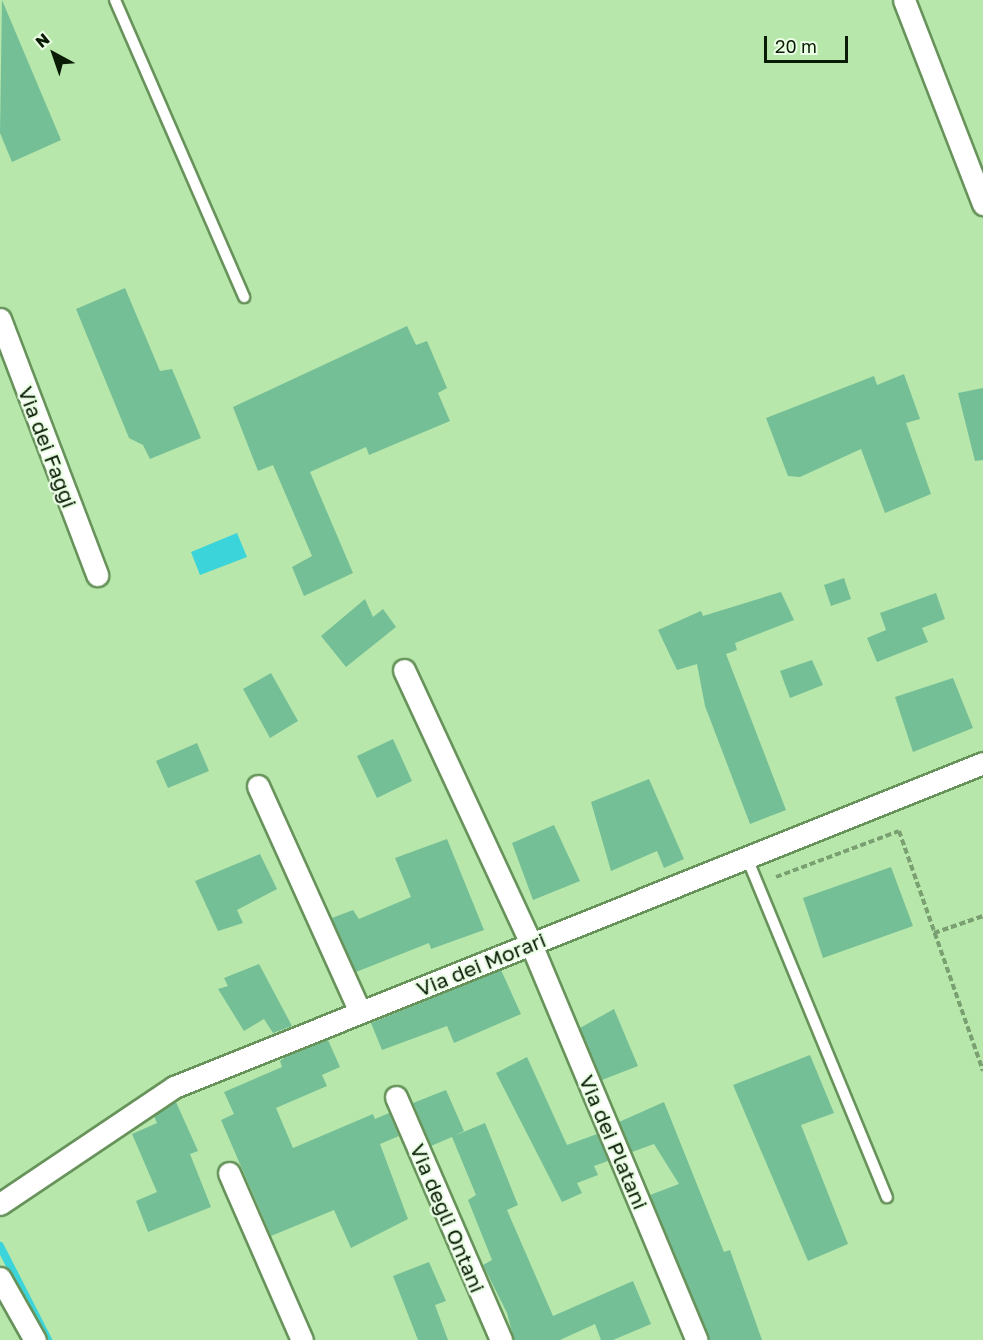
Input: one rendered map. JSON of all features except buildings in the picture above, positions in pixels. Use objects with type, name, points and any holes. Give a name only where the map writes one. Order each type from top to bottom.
[{"type":"street","points":[[904,0],[983,204]]},
{"type":"street","name":"Via dei Faggi","points":[[0,319],[97,575]]},
{"type":"street","name":"Via dei Platani","points":[[404,670],[531,944],[697,1340]]},
{"type":"street","name":"Via dei Morari","points":[[0,1204],[174,1086],[983,763]]},
{"type":"street","points":[[258,786],[360,1012]]},
{"type":"street","name":"Via degli Ontani","points":[[396,1097],[501,1340]]},
{"type":"street","points":[[229,1173],[302,1340]]},
{"type":"street","points":[[0,1278],[35,1340]]},
{"type":"lane","points":[[115,0],[244,297]]},
{"type":"lane","points":[[750,856],[887,1197]]},
{"type":"path","points":[[750,856],[779,878],[898,831],[983,1071]]},
{"type":"path","points":[[934,933],[983,915]]},
{"type":"water","points":[[237,533],[247,557],[200,575],[191,552]]},
{"type":"waterway","points":[[0,1246],[48,1340]]}]
